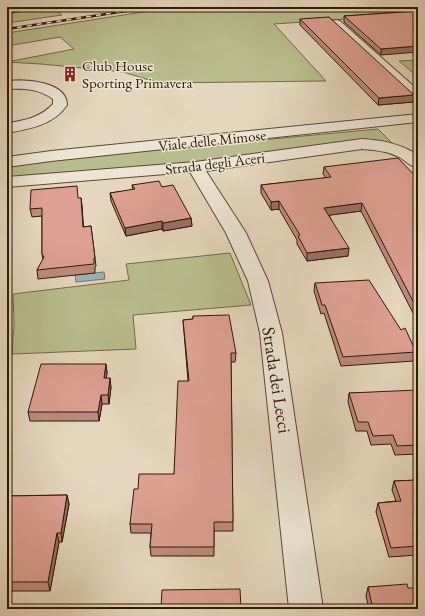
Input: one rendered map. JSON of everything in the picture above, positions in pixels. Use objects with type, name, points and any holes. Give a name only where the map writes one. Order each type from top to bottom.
[{"type":"street","points":[[336,23],[418,97]]},
{"type":"street","points":[[7,85],[42,87],[53,92],[60,98],[60,105],[55,112],[44,119],[7,128]]},
{"type":"street","name":"Viale delle Mimose","points":[[7,162],[51,156],[418,118]]},
{"type":"street","name":"Strada degli Aceri","points":[[7,182],[195,167],[362,144],[389,146],[400,150],[418,163]]},
{"type":"street","name":"Strada dei Lecci","points":[[195,167],[236,233],[258,281],[271,333],[306,609]]},
{"type":"green space","points":[[50,7],[62,15],[7,23],[7,14]]},
{"type":"green space","points":[[175,7],[418,7],[418,14],[274,24],[326,81],[159,83],[123,72],[7,62],[74,49],[60,37],[7,46],[7,33]]},
{"type":"green space","points":[[418,60],[418,77],[399,61]]},
{"type":"green space","points":[[378,129],[393,144],[375,140],[360,140],[191,163],[7,178],[7,166],[27,162]]},
{"type":"green space","points":[[230,253],[251,305],[133,315],[136,349],[12,354],[14,323],[13,294],[129,280],[126,264]]},
{"type":"water","points":[[104,272],[105,279],[76,282],[75,275]]},
{"type":"building","points":[[418,11],[418,46],[381,49],[344,16]]},
{"type":"building","points":[[329,17],[414,95],[379,98],[300,19]]},
{"type":"building","points":[[398,158],[418,179],[418,304],[415,305],[362,203],[324,208],[349,248],[307,253],[298,236],[300,235],[279,201],[271,202],[261,185],[331,177],[324,167]]},
{"type":"building","points":[[159,181],[162,187],[173,185],[191,218],[163,223],[162,221],[125,228],[110,193],[135,189],[132,185]]},
{"type":"building","points":[[77,186],[78,198],[81,198],[83,227],[91,226],[95,258],[94,264],[37,270],[44,257],[42,254],[42,208],[30,209],[31,190]]},
{"type":"building","points":[[369,280],[401,330],[405,328],[416,352],[343,357],[325,305],[322,305],[315,283]]},
{"type":"building","points":[[229,315],[236,353],[231,353],[233,522],[214,522],[214,547],[150,547],[152,524],[130,524],[134,489],[138,489],[139,474],[174,474],[178,381],[189,381],[183,320],[193,319],[193,316]]},
{"type":"building","points":[[41,364],[106,364],[104,378],[110,378],[108,395],[101,395],[98,412],[28,412]]},
{"type":"building","points":[[417,390],[418,445],[397,446],[393,435],[373,436],[368,422],[358,422],[349,393]]},
{"type":"building","points":[[418,480],[418,546],[391,548],[378,503],[401,501],[394,481]]},
{"type":"building","points":[[67,495],[61,533],[57,533],[48,582],[7,582],[7,496]]},
{"type":"building","points":[[407,584],[408,588],[418,588],[418,609],[373,609],[368,587]]},
{"type":"building","points":[[240,589],[241,609],[161,609],[162,590]]},
{"type":"railway","points":[[7,29],[153,7]]},
{"type":"place","name":"Club House Sporting Primavera","points":[[70,74]]}]
